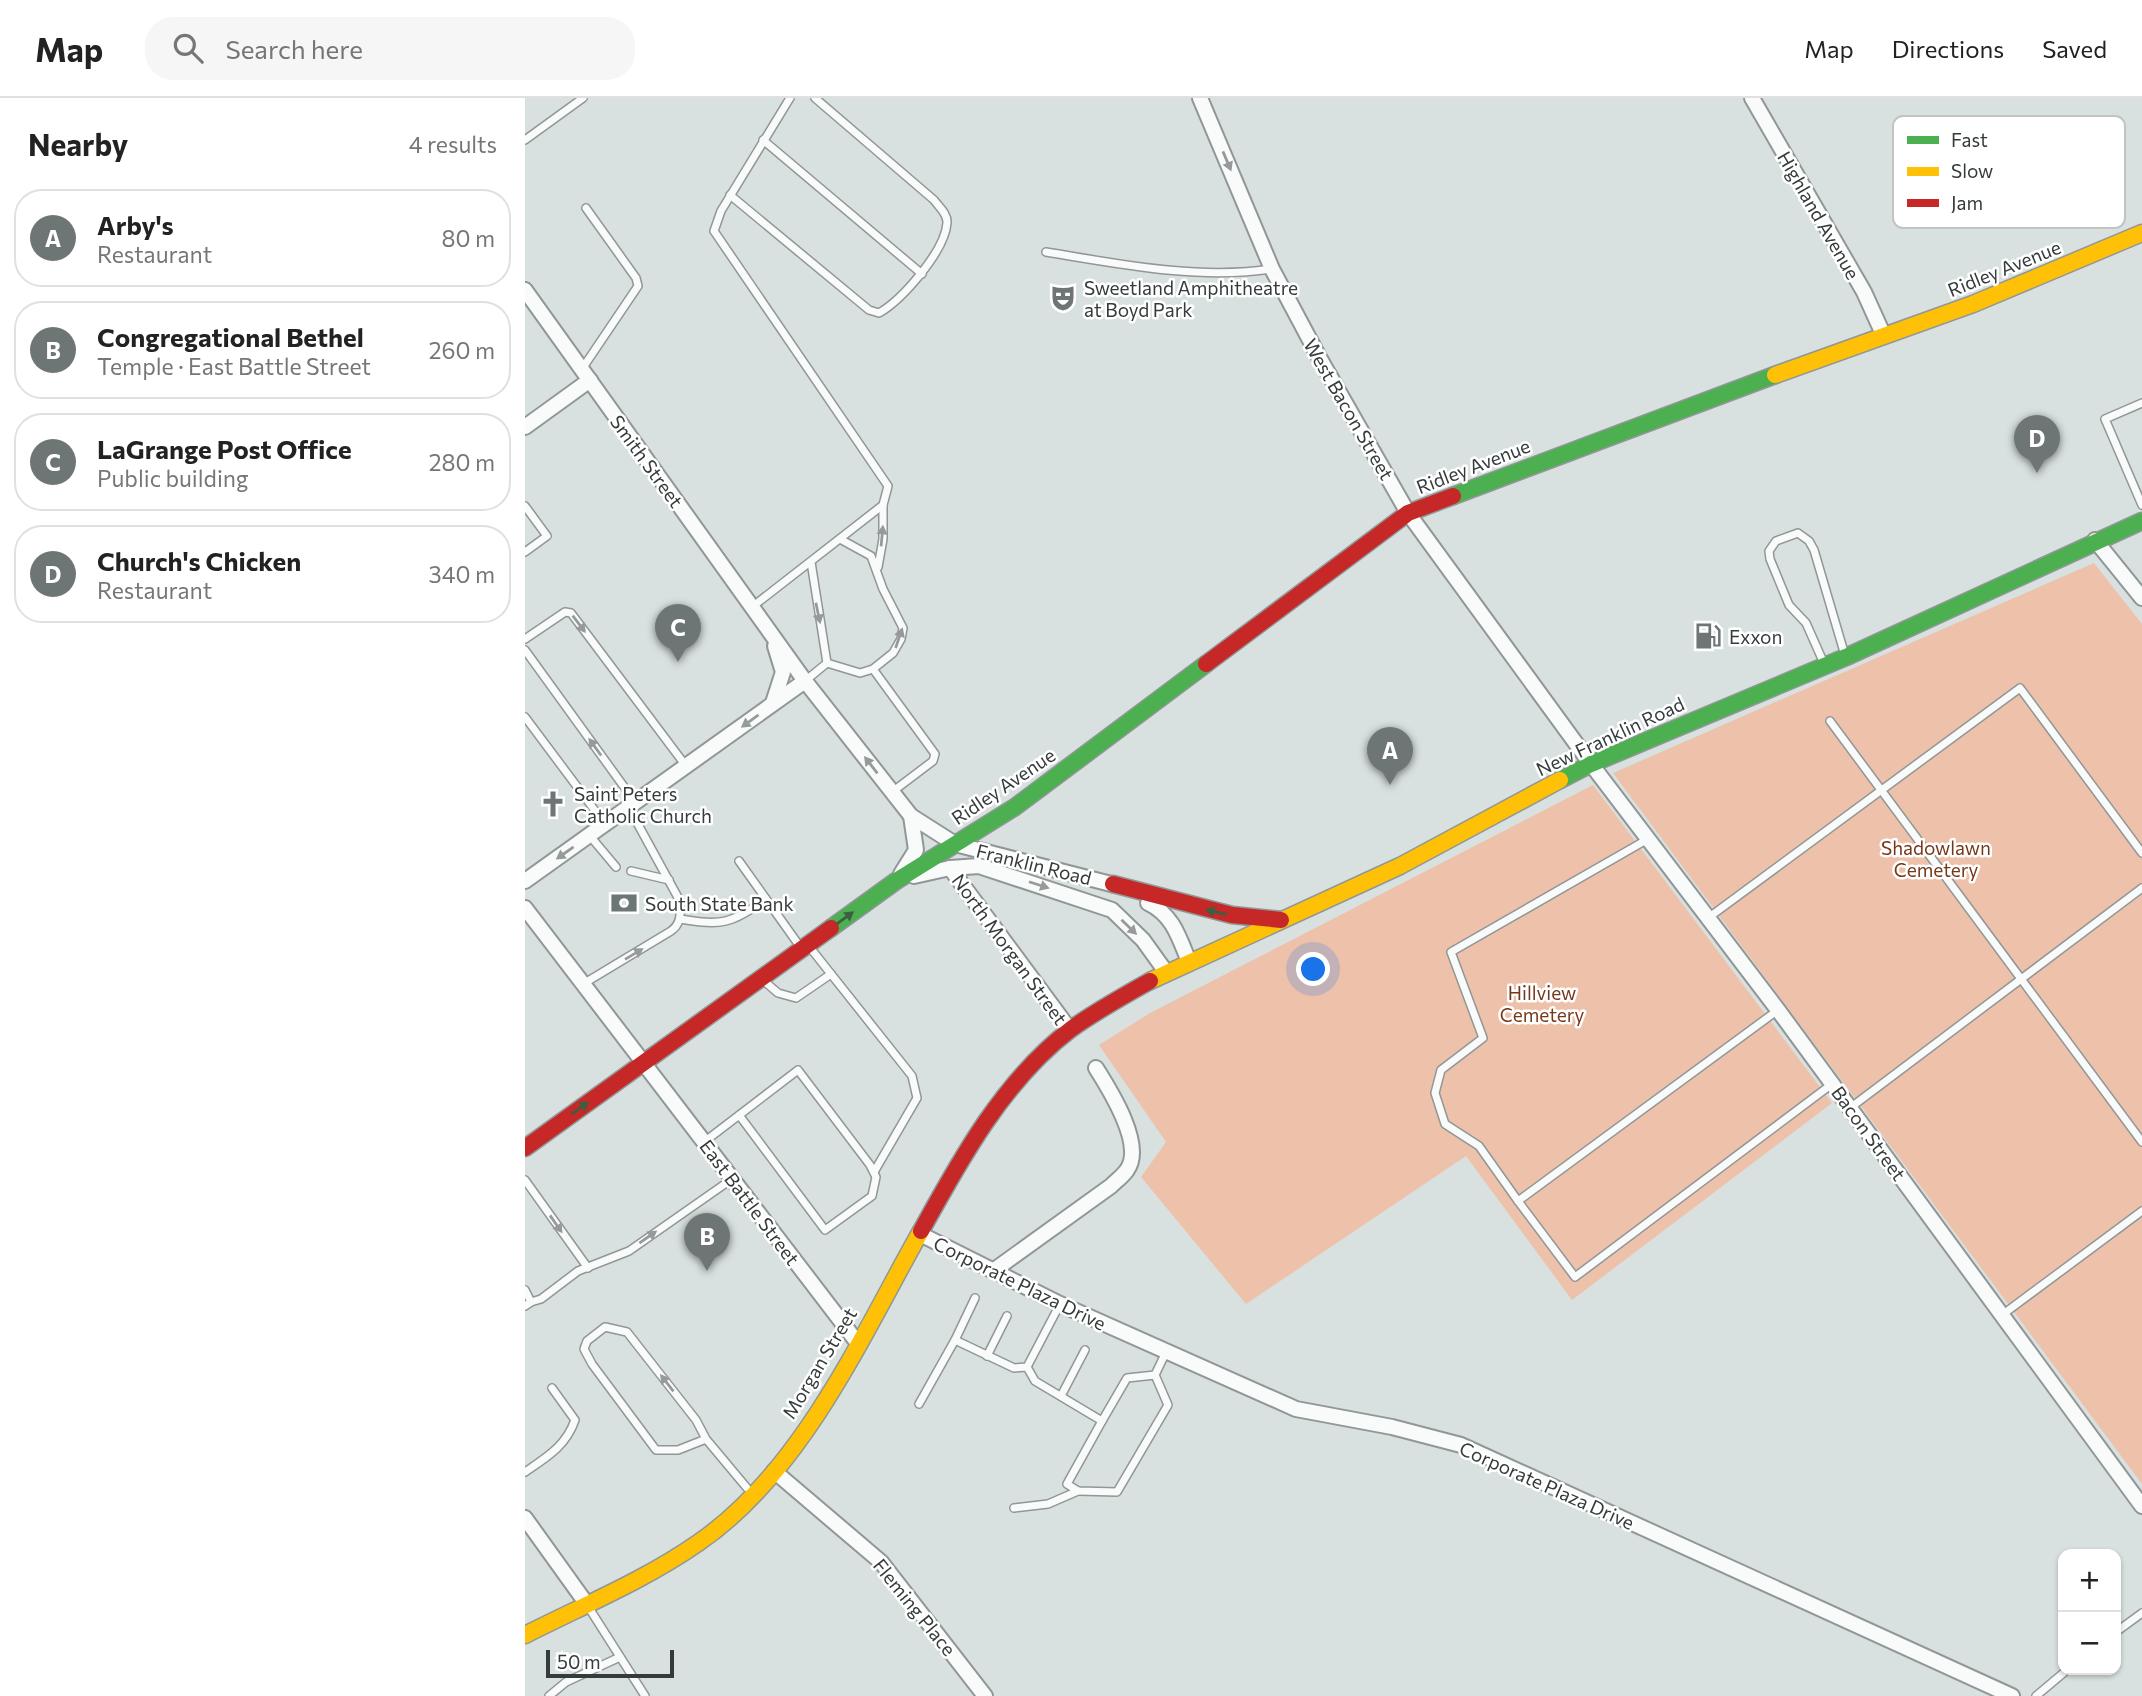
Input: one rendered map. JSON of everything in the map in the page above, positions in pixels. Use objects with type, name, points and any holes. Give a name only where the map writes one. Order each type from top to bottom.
[{"type":"main road","name":"Ridley Avenue","points":[[525,1147],[896,881],[1016,807],[1408,513],[1883,334],[1973,304],[2142,233]]},
{"type":"main road","name":"New Franklin Road","points":[[1070,1031],[1166,972],[1400,866],[1591,764],[1846,657],[2095,540],[2142,521]]},
{"type":"main road","points":[[1113,884],[1232,915],[1284,920]]},
{"type":"main road","name":"Morgan Street","points":[[525,1635],[670,1562],[699,1543],[774,1471],[823,1405],[969,1144],[1027,1071],[1070,1031]]},
{"type":"street","name":"West Bacon Street","points":[[1200,98],[1272,268],[1320,359],[1408,513],[1591,764]]},
{"type":"street","name":"Highland Avenue","points":[[1752,98],[1864,292],[1883,334]]},
{"type":"street","name":"Smith Street","points":[[525,290],[805,681],[911,816],[955,844]]},
{"type":"street","points":[[525,427],[586,375]]},
{"type":"street","points":[[2095,540],[2142,598]]},
{"type":"street","name":"Smith Street","points":[[769,632],[783,672],[773,704]]},
{"type":"street","points":[[525,881],[805,681]]},
{"type":"street","name":"Bacon Street","points":[[1591,764],[1833,1084],[2142,1506]]},
{"type":"street","name":"Ridley Avenue","points":[[896,881],[916,850],[911,816]]},
{"type":"street","name":"Franklin Road","points":[[955,844],[1113,884],[1160,909],[1174,925],[1189,961]]},
{"type":"street","name":"Franklin Road","points":[[950,868],[979,866],[1112,910],[1143,940],[1166,972]]},
{"type":"street","name":"Ridley Avenue","points":[[896,881],[950,868]]},
{"type":"street","name":"North Morgan Street","points":[[950,868],[1070,1031]]},
{"type":"street","name":"East Battle Street","points":[[525,908],[857,1342]]},
{"type":"street","points":[[993,1271],[1111,1186],[1129,1169],[1132,1149],[1128,1132],[1119,1107],[1096,1068]]},
{"type":"street","name":"Corporate Plaza Drive","points":[[920,1234],[1060,1304],[1296,1409],[1392,1427],[1461,1446],[2012,1696]]},
{"type":"street","name":"Fleming Place","points":[[774,1471],[881,1562],[985,1696]]},
{"type":"street","points":[[525,1518],[586,1603]]},
{"type":"lane","points":[[525,140],[583,98]]},
{"type":"lane","points":[[790,98],[730,195],[716,220],[714,231],[881,472],[888,486],[883,505],[883,539],[878,567]]},
{"type":"lane","points":[[730,195],[869,310],[879,313],[888,308],[922,274],[947,225],[946,215],[934,200],[815,98]]},
{"type":"lane","points":[[763,140],[922,274]]},
{"type":"lane","points":[[586,208],[636,278],[638,286],[586,375]]},
{"type":"lane","points":[[1046,252],[1108,262],[1223,273],[1272,268]]},
{"type":"lane","points":[[2142,403],[2105,419],[2142,505]]},
{"type":"lane","points":[[752,607],[883,505]]},
{"type":"lane","points":[[525,506],[547,536],[525,552]]},
{"type":"lane","points":[[1825,666],[1806,623],[1789,605],[1770,559],[1771,546],[1784,537],[1798,533],[1809,541],[1846,657]]},
{"type":"lane","points":[[827,663],[860,673],[873,669],[893,653],[901,639],[903,628],[883,589],[878,567],[871,556],[840,540]]},
{"type":"lane","points":[[811,562],[827,663]]},
{"type":"lane","points":[[525,639],[565,612],[571,613],[686,766]]},
{"type":"lane","points":[[525,650],[632,805],[681,902],[680,919],[671,931],[583,984]]},
{"type":"lane","points":[[805,681],[827,663]]},
{"type":"lane","points":[[873,669],[935,754],[933,761],[892,792]]},
{"type":"lane","points":[[1708,918],[2020,688],[2142,853]]},
{"type":"lane","points":[[525,716],[605,824]]},
{"type":"lane","points":[[1830,721],[2142,1142]]},
{"type":"lane","points":[[589,835],[616,867]]},
{"type":"lane","points":[[1648,839],[1451,952],[1483,1038],[1441,1070],[1435,1093],[1445,1124],[1479,1146],[1575,1277],[1833,1084]]},
{"type":"lane","points":[[739,861],[804,947],[831,974],[912,1076],[917,1098],[874,1172]]},
{"type":"lane","points":[[631,871],[669,880]]},
{"type":"lane","points":[[1850,1108],[2142,888]]},
{"type":"lane","points":[[680,919],[726,923],[735,920],[765,898]]},
{"type":"lane","points":[[761,978],[778,993],[796,998],[831,974]]},
{"type":"lane","points":[[1518,1201],[1778,1010]]},
{"type":"lane","points":[[704,1142],[739,1115],[798,1070],[874,1172],[876,1188],[872,1196],[825,1230],[739,1115]]},
{"type":"lane","points":[[525,1290],[528,1304],[541,1299],[588,1268],[629,1251],[732,1178]]},
{"type":"lane","points":[[525,1180],[588,1268]]},
{"type":"lane","points":[[2002,1315],[2142,1211]]},
{"type":"lane","points":[[919,1405],[975,1298]]},
{"type":"lane","points":[[1027,1367],[1060,1304]]},
{"type":"lane","points":[[987,1356],[1007,1316]]},
{"type":"lane","points":[[706,1439],[678,1450],[656,1450],[592,1364],[584,1349],[587,1341],[605,1327],[627,1332],[696,1420],[706,1439],[752,1494]]},
{"type":"lane","points":[[955,1340],[1014,1368],[1027,1367]]},
{"type":"lane","points":[[1061,1396],[1085,1350]]},
{"type":"lane","points":[[1014,1508],[1048,1504],[1078,1491],[1117,1492],[1168,1405],[1155,1375],[1166,1352]]},
{"type":"lane","points":[[1027,1367],[1035,1381],[1102,1421]]},
{"type":"lane","points":[[1078,1491],[1067,1485],[1127,1378],[1155,1375]]},
{"type":"lane","points":[[525,1472],[556,1452],[570,1434],[575,1420],[552,1388]]},
{"type":"lane","points":[[586,1603],[645,1696]]},
{"type":"lane","points":[[2121,1628],[2142,1613]]},
{"type":"lane","points":[[549,1696],[566,1682],[620,1657]]},
{"type":"lane","points":[[2036,1696],[2061,1675]]},
{"type":"green space","name":"Shadowlawn Cemetery","points":[[2094,563],[2142,624],[2142,1484],[1613,773]]},
{"type":"green space","name":"Hillview Cemetery","points":[[1593,785],[1832,1103],[1572,1300],[1466,1156],[1246,1304],[1141,1177],[1166,1142],[1099,1045],[1150,1013]]},
{"type":"traffic: fast","points":[[1453,496],[1775,375]]},
{"type":"traffic: fast","points":[[1560,780],[1591,764],[1846,657],[2142,521]]},
{"type":"traffic: fast","points":[[831,928],[896,881],[1015,807],[1206,664]]},
{"type":"traffic: slow","points":[[1775,375],[1973,304],[2142,233]]},
{"type":"traffic: slow","points":[[1150,981],[1400,866],[1560,780]]},
{"type":"traffic: slow","points":[[525,1635],[657,1569],[698,1543],[735,1514],[768,1479],[826,1400],[921,1231]]},
{"type":"traffic: jam","points":[[1206,664],[1408,513],[1453,496]]},
{"type":"traffic: jam","points":[[1113,884],[1232,915],[1281,920]]},
{"type":"traffic: jam","points":[[525,1148],[831,928]]},
{"type":"traffic: jam","points":[[921,1231],[968,1148],[1025,1072],[1071,1029],[1150,981]]},
{"type":"place","name":"Sweetland Amphitheatre at Boyd Park","points":[[1063,298]]},
{"type":"place","name":"Church's Chicken","points":[[2037,473]]},
{"type":"place","name":"Exxon","points":[[1708,636]]},
{"type":"place","name":"LaGrange Post Office","points":[[678,662]]},
{"type":"place","name":"Arby's","points":[[1390,785]]},
{"type":"place","name":"Saint Peters Catholic Church","points":[[553,804]]},
{"type":"place","name":"South State Bank","points":[[624,903]]},
{"type":"place","name":"Congregational Bethel","points":[[707,1271]]}]
